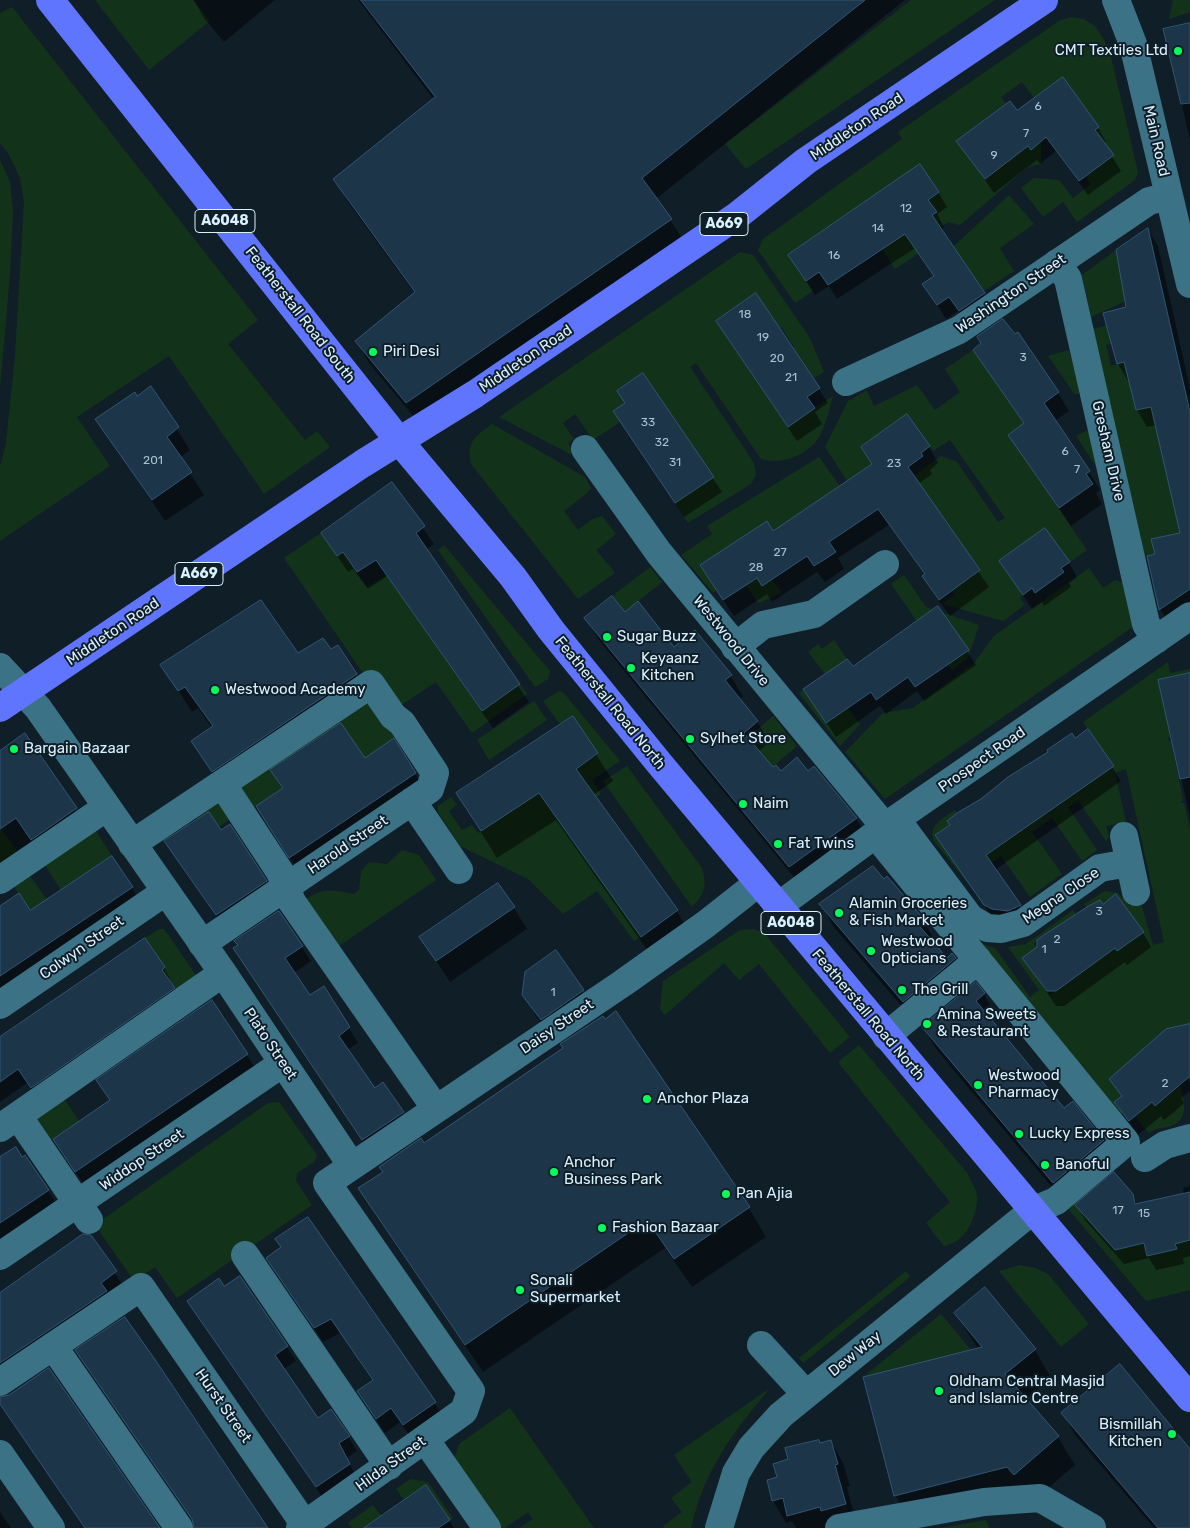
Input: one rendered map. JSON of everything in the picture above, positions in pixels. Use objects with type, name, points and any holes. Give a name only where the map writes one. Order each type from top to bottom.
[{"type":"main road","name":"Featherstall Road South","points":[[50,0],[400,442]]},
{"type":"main road","name":"Middleton Road","points":[[0,708],[355,468],[475,394],[738,215],[806,160],[1044,0]]},
{"type":"main road","name":"Featherstall Road North","points":[[400,442],[513,577],[552,630],[777,907],[1190,1398]]},
{"type":"street","name":"Main Road","points":[[1116,0],[1133,44],[1190,284]]},
{"type":"street","name":"Washington Street","points":[[846,382],[959,330],[1149,201],[1169,196]]},
{"type":"street","name":"Gresham Drive","points":[[1057,263],[1068,279],[1146,624],[1156,640]]},
{"type":"street","name":"Westwood Drive","points":[[585,449],[641,530],[735,647],[885,827]]},
{"type":"street","points":[[735,647],[763,625],[814,614],[885,564]]},
{"type":"street","name":"Prospect Road","points":[[777,907],[885,827],[1190,616]]},
{"type":"street","name":"Plato Street","points":[[0,667],[38,708],[223,974],[352,1166]]},
{"type":"street","name":"Harold Street","points":[[202,944],[430,789],[435,773],[402,723],[393,716],[371,684],[223,785]]},
{"type":"street","points":[[132,844],[223,785],[280,872],[292,902],[436,1109]]},
{"type":"street","points":[[412,801],[459,870]]},
{"type":"street","points":[[0,880],[107,807]]},
{"type":"street","points":[[885,827],[978,960],[886,1036]]},
{"type":"street","name":"Megna Close","points":[[885,827],[970,918],[987,928],[1001,929],[1023,923],[1100,868],[1129,863]]},
{"type":"street","points":[[1124,836],[1136,892]]},
{"type":"street","name":"Daisy Street","points":[[352,1166],[624,983],[706,924],[758,882]]},
{"type":"street","name":"Colwyn Street","points":[[0,1005],[165,892]]},
{"type":"street","name":"Dew Way","points":[[718,1528],[736,1473],[751,1448],[781,1414],[1032,1211],[1056,1201],[1126,1142],[978,960]]},
{"type":"street","points":[[83,1212],[9,1122],[223,974]]},
{"type":"street","name":"Widdop Street","points":[[0,1256],[83,1212],[283,1063]]},
{"type":"street","points":[[1145,1158],[1165,1145],[1190,1138]]},
{"type":"street","name":"Hilda Street","points":[[302,1526],[464,1410],[471,1391],[327,1184],[352,1166]]},
{"type":"street","points":[[245,1255],[388,1466]]},
{"type":"street","name":"Hurst Street","points":[[53,1346],[141,1287],[302,1526]]},
{"type":"street","points":[[0,1382],[53,1346],[179,1528]]},
{"type":"street","points":[[761,1346],[805,1393]]},
{"type":"street","points":[[425,1439],[486,1528]]},
{"type":"street","points":[[0,1454],[51,1528]]},
{"type":"street","points":[[839,1528],[984,1502],[1040,1498],[1092,1528]]},
{"type":"green space","points":[[95,0],[193,0],[210,21],[149,70]]},
{"type":"green space","points":[[911,0],[995,0],[746,169],[725,144]]},
{"type":"green space","points":[[1173,0],[1190,0],[1190,12],[1169,19]]},
{"type":"green space","points":[[12,7],[258,320],[228,344],[305,440],[317,431],[330,447],[264,494],[169,356],[77,417],[110,466],[0,541],[0,466],[6,443],[15,355],[24,203],[20,178],[8,153],[0,143],[0,13]]},
{"type":"green space","points":[[1070,17],[1084,19],[1095,26],[1109,48],[1138,172],[1135,180],[1077,222],[1063,202],[1043,217],[1021,188],[1034,178],[1059,180],[1073,198],[1091,184],[1085,176],[1113,155],[1095,130],[1099,127],[1063,77],[1034,98],[1022,82],[1001,97],[1006,103],[956,141],[985,179],[1028,146],[1031,149],[1041,141],[1041,164],[1031,166],[1022,172],[960,225],[948,222],[922,241],[918,254],[895,269],[882,249],[937,212],[928,200],[939,191],[920,165],[788,255],[813,291],[795,303],[758,250],[763,239],[902,139],[898,132],[1059,21]]},
{"type":"green space","points":[[0,160],[10,182],[13,211],[10,274],[0,389]]},
{"type":"green space","points":[[1009,195],[1034,224],[1000,248],[1014,271],[984,291],[953,247]]},
{"type":"green space","points":[[1116,250],[1128,300],[1091,317],[1082,275]]},
{"type":"green space","points":[[740,252],[753,255],[810,338],[824,372],[814,378],[807,368],[793,376],[780,357],[794,347],[781,327],[766,336],[751,313],[764,304],[756,293],[716,321],[787,426],[833,396],[821,433],[810,448],[797,456],[782,460],[768,461],[761,459],[696,363],[690,367],[754,463],[756,475],[751,484],[688,523],[675,503],[714,477],[643,373],[617,391],[625,403],[613,411],[620,422],[593,440],[575,414],[563,423],[574,439],[568,443],[573,451],[570,454],[499,417]]},
{"type":"green space","points":[[1132,319],[1136,338],[1106,345],[1111,366],[1141,358],[1133,399],[1136,410],[1151,407],[1180,533],[1151,539],[1155,554],[1145,556],[1093,329]]},
{"type":"green space","points":[[973,350],[1025,423],[1008,435],[1087,550],[1070,562],[999,561],[1023,595],[1020,598],[1025,605],[1003,621],[942,604],[955,595],[952,591],[970,577],[914,476],[941,456],[957,462],[998,522],[1005,518],[950,440],[933,451],[907,414],[861,447],[885,483],[856,494],[825,447],[848,401],[867,390],[874,406],[917,385],[935,410],[960,392],[945,369]]},
{"type":"green space","points":[[1069,350],[1080,392],[1075,395],[1048,356]]},
{"type":"green space","points":[[492,424],[585,477],[591,488],[564,511],[578,530],[591,520],[602,516],[616,534],[596,550],[615,573],[578,599],[471,464],[470,450],[473,440]]},
{"type":"green space","points":[[1088,430],[1094,435],[1103,477],[1076,436]]},
{"type":"green space","points":[[819,457],[840,486],[773,531],[767,521],[700,566],[717,590],[713,593],[681,555],[712,534],[707,526]]},
{"type":"green space","points":[[321,533],[337,555],[343,552],[367,587],[387,575],[482,711],[520,684],[527,694],[472,733],[436,682],[397,708],[365,676],[284,558]]},
{"type":"green space","points":[[444,545],[550,671],[548,679],[535,687],[438,550]]},
{"type":"green space","points":[[650,567],[662,582],[625,612],[612,596]]},
{"type":"green space","points":[[1089,568],[1103,588],[1115,580],[1122,582],[1127,589],[1134,626],[885,799],[845,752],[883,713],[913,708],[974,663],[994,636]]},
{"type":"green space","points":[[753,573],[762,585],[772,579],[782,593],[758,603],[742,579]]},
{"type":"green space","points":[[904,575],[926,607],[979,625],[968,658],[952,670],[948,665],[968,650],[923,630],[891,584]]},
{"type":"green space","points":[[834,640],[847,659],[825,674],[808,652],[818,644],[822,649]]},
{"type":"green space","points":[[1168,662],[1170,673],[1190,669],[1190,673],[1158,680],[1170,736],[1167,740],[1171,741],[1183,799],[1181,803],[1184,803],[1190,829],[1190,1024],[1174,1028],[1190,1071],[1190,1079],[1179,1082],[1184,1103],[1183,1115],[1180,1120],[1168,1127],[1149,1133],[1129,1109],[1114,1120],[982,944],[995,948],[1030,997],[1039,990],[1008,947],[1026,944],[1073,910],[1099,947],[1144,932],[1117,894],[1103,904],[1087,907],[1084,904],[1105,891],[1118,893],[1130,906],[1141,903],[1153,945],[1164,942],[1126,769],[1115,773],[1126,822],[1106,826],[1109,837],[1106,841],[1078,800],[1068,807],[1097,850],[1082,861],[1052,818],[1032,832],[1062,874],[1030,897],[1001,856],[991,863],[986,855],[1113,766],[1083,722]],"holes":[[[1075,921],[1102,957],[1050,995],[1023,958],[1036,948],[1034,943],[1044,935]],[[1157,1038],[1177,1088],[1155,1106],[1152,1102],[1131,1106],[1109,1079]]]},
{"type":"green space","points":[[803,690],[826,723],[848,708],[860,724],[840,746],[799,693]]},
{"type":"green space","points":[[559,691],[563,692],[620,761],[592,780],[601,794],[560,823],[641,937],[634,941],[597,891],[563,914],[528,879],[460,846],[438,812],[438,806],[451,797],[457,805],[449,811],[462,830],[472,825],[478,833],[598,754],[573,716],[560,724],[543,701]]},
{"type":"green space","points":[[368,696],[395,737],[365,758],[349,735],[277,780],[294,806],[264,801],[251,809],[260,822],[263,820],[266,823],[259,828],[232,788]]},
{"type":"green space","points":[[534,701],[547,720],[489,760],[477,740]]},
{"type":"green space","points":[[773,716],[797,746],[763,775],[738,746]]},
{"type":"green space","points":[[627,766],[702,868],[704,889],[700,898],[692,907],[603,781]]},
{"type":"green space","points":[[221,796],[234,816],[219,827],[200,823],[193,814]]},
{"type":"green space","points":[[955,810],[957,813],[947,821],[950,825],[935,835],[976,893],[933,840],[932,834],[935,826]]},
{"type":"green space","points":[[92,825],[112,856],[61,890],[41,859]]},
{"type":"green space","points":[[0,829],[21,857],[0,867]]},
{"type":"green space","points":[[402,850],[419,855],[436,880],[333,950],[300,903],[314,894],[332,890],[354,894],[359,890],[361,872],[369,862],[387,864]]},
{"type":"green space","points":[[26,870],[47,900],[30,910],[10,881]]},
{"type":"green space","points":[[159,929],[164,929],[198,978],[178,992],[162,970],[165,967],[145,938]]},
{"type":"green space","points":[[754,929],[765,934],[850,1037],[830,1053],[759,964],[739,980],[724,963],[665,1015],[660,1009],[663,981],[740,930]]},
{"type":"green space","points":[[859,1045],[968,1174],[976,1191],[977,1204],[973,1220],[964,1234],[951,1244],[944,1246],[926,1223],[950,1202],[838,1062]]},
{"type":"green space","points":[[63,1097],[79,1121],[46,1143],[30,1119]]},
{"type":"green space","points":[[279,1102],[317,1155],[314,1162],[297,1173],[296,1181],[312,1205],[177,1298],[155,1267],[134,1281],[95,1225],[268,1103]]},
{"type":"green space","points":[[1087,1186],[1104,1207],[1144,1243],[1147,1256],[1177,1249],[1166,1204],[1190,1240],[1190,1290],[1146,1301],[1065,1205]]},
{"type":"green space","points":[[1020,1265],[1036,1268],[1049,1275],[1089,1324],[1061,1347],[999,1271]]},
{"type":"green space","points":[[906,1271],[910,1277],[803,1363],[799,1358]]},
{"type":"green space","points":[[941,1314],[971,1350],[863,1377]]},
{"type":"green space","points":[[770,1388],[732,1437],[712,1469],[704,1487],[691,1528],[664,1528],[663,1526],[682,1512],[671,1498],[692,1482],[674,1455]]},
{"type":"green space","points":[[510,1408],[594,1528],[519,1528],[533,1519],[528,1512],[505,1528],[499,1528],[454,1459],[459,1444]]},
{"type":"green space","points":[[410,1479],[428,1482],[453,1518],[450,1520],[426,1485],[404,1500],[396,1489]]},
{"type":"green space","points":[[373,1505],[386,1522],[377,1528],[352,1528],[348,1523]]},
{"type":"green space","points":[[986,1520],[989,1528],[940,1528]]},
{"type":"building","points":[[361,0],[865,0],[642,178],[672,219],[406,403],[355,341],[415,292],[333,179],[435,97]]},
{"type":"building","points":[[1190,23],[1190,103],[1181,104],[1163,29]]},
{"type":"building","points":[[1063,77],[1099,127],[1095,130],[1114,155],[1079,181],[1046,137],[1031,150],[1028,146],[985,179],[956,141],[1010,101],[1017,110]]},
{"type":"building","points":[[920,164],[939,192],[928,200],[937,212],[932,215],[985,293],[959,311],[949,297],[937,305],[922,284],[934,276],[905,234],[828,285],[819,272],[806,281],[788,255]]},
{"type":"building","points":[[1148,228],[1190,412],[1190,589],[1159,610],[1147,556],[1155,554],[1151,539],[1180,533],[1151,407],[1136,410],[1124,362],[1117,364],[1103,313],[1126,307],[1116,250]]},
{"type":"building","points":[[756,293],[820,388],[807,397],[815,408],[788,427],[716,321]]},
{"type":"building","points":[[1003,319],[1015,334],[1018,332],[1059,392],[1044,403],[1090,471],[1086,474],[1093,484],[1059,508],[1008,435],[1024,423],[973,350],[981,343],[977,337]]},
{"type":"building","points":[[643,373],[714,477],[675,503],[613,411],[625,403],[617,391]]},
{"type":"building","points":[[151,386],[179,427],[167,437],[192,472],[152,500],[95,419],[135,392],[137,396]]},
{"type":"building","points":[[907,414],[930,446],[921,453],[923,456],[908,467],[980,570],[939,600],[922,576],[925,574],[878,509],[829,542],[836,552],[814,566],[807,556],[762,586],[757,578],[723,600],[700,565],[767,521],[773,531],[872,464],[861,447]]},
{"type":"building","points":[[392,482],[425,526],[416,533],[520,684],[482,711],[376,560],[357,572],[343,552],[337,556],[321,533]]},
{"type":"building","points":[[1045,528],[1070,562],[1061,568],[1064,572],[1035,593],[1032,588],[1023,595],[999,561]]},
{"type":"building","points":[[612,596],[625,612],[638,601],[674,647],[695,630],[732,675],[725,680],[758,721],[744,733],[773,767],[776,765],[781,771],[797,757],[808,771],[814,766],[857,818],[789,867],[584,618]]},
{"type":"building","points":[[261,600],[298,653],[323,638],[331,649],[338,645],[357,674],[212,772],[191,741],[213,726],[185,687],[178,691],[160,665]]},
{"type":"building","points":[[938,606],[969,650],[915,687],[908,677],[876,700],[871,692],[826,723],[803,689],[847,659],[853,666]]},
{"type":"building","points":[[1190,673],[1190,777],[1180,779],[1158,680]]},
{"type":"building","points":[[573,716],[598,753],[576,769],[678,910],[641,937],[539,793],[481,831],[456,793]]},
{"type":"building","points":[[341,723],[365,758],[394,738],[416,773],[289,858],[256,806],[283,788],[270,770]]},
{"type":"building","points":[[1088,729],[1114,766],[986,855],[1021,905],[1008,911],[992,909],[984,905],[935,835],[950,825],[947,821],[957,813],[981,799],[1008,777],[1048,752],[1047,750],[1072,733],[1075,738]]},
{"type":"building","points":[[25,733],[77,808],[31,840],[16,818],[0,829],[0,751]]},
{"type":"building","points":[[209,812],[221,830],[230,824],[267,881],[216,915],[164,841]]},
{"type":"building","points":[[112,856],[133,887],[0,976],[0,906],[19,893],[30,910]]},
{"type":"building","points":[[873,866],[884,879],[887,876],[922,917],[916,922],[947,958],[952,953],[956,958],[903,1002],[819,904]]},
{"type":"building","points":[[498,883],[515,907],[436,961],[419,937]]},
{"type":"building","points":[[1116,894],[1144,932],[1117,951],[1115,948],[1056,991],[1047,991],[1022,958],[1037,947],[1037,940],[1044,935],[1087,907],[1100,900],[1103,904]]},
{"type":"building","points":[[279,911],[303,946],[285,958],[310,995],[324,986],[350,1027],[339,1036],[375,1088],[383,1082],[404,1112],[362,1140],[233,948],[238,945],[234,941]]},
{"type":"building","points":[[145,938],[165,967],[162,970],[175,988],[31,1088],[18,1069],[0,1082],[0,1037]]},
{"type":"building","points":[[556,950],[584,990],[541,1020],[522,995],[525,972]]},
{"type":"building","points":[[976,982],[985,993],[976,1001],[1064,1108],[1073,1101],[1104,1140],[1053,1183],[922,1027]]},
{"type":"building","points":[[212,1000],[248,1054],[75,1172],[53,1139],[110,1100],[96,1080]]},
{"type":"building","name":"Anchor Business Park","points":[[616,1011],[750,1207],[674,1259],[647,1220],[465,1345],[358,1188],[383,1172],[379,1167],[421,1138],[424,1143],[563,1048],[560,1044],[603,1016],[605,1019]]},
{"type":"building","points":[[1190,1024],[1190,1076],[1155,1106],[1152,1102],[1129,1121],[1114,1102],[1122,1096],[1109,1079],[1166,1029]]},
{"type":"building","points":[[16,1147],[22,1157],[25,1155],[49,1190],[0,1223],[0,1157]]},
{"type":"building","points":[[1114,1172],[1133,1194],[1135,1204],[1190,1192],[1190,1240],[1175,1244],[1177,1249],[1147,1256],[1144,1243],[1115,1250],[1075,1205]]},
{"type":"building","points":[[308,1217],[436,1402],[403,1425],[391,1408],[376,1419],[357,1391],[373,1380],[331,1319],[314,1328],[266,1258],[281,1247],[275,1239]]},
{"type":"building","points":[[83,1234],[91,1235],[117,1271],[101,1283],[107,1291],[0,1363],[0,1293]]},
{"type":"building","points":[[240,1276],[288,1346],[275,1355],[318,1418],[331,1409],[350,1436],[339,1443],[350,1464],[316,1487],[187,1301],[219,1278],[224,1286]]},
{"type":"building","name":"Oldham Central Masjid and Islamic Centre","points":[[985,1287],[1036,1349],[1005,1374],[1059,1436],[1014,1475],[1007,1467],[894,1496],[863,1377],[982,1347],[954,1313]]},
{"type":"building","points":[[125,1317],[268,1528],[194,1528],[192,1519],[75,1350]]},
{"type":"building","points":[[1120,1364],[1190,1449],[1190,1528],[1158,1528],[1061,1413]]},
{"type":"building","points":[[49,1368],[160,1528],[85,1528],[0,1404],[0,1397],[9,1395]]},
{"type":"building","points":[[819,1440],[820,1443],[831,1440],[838,1464],[835,1465],[846,1504],[821,1511],[820,1507],[787,1516],[783,1498],[772,1501],[767,1480],[777,1477],[773,1464],[788,1459],[785,1448]]},
{"type":"building","points":[[426,1485],[450,1520],[438,1528],[364,1528]]},
{"type":"place","name":"CMT Textiles Ltd","points":[[1178,51]]},
{"type":"place","name":"Piri Desi","points":[[373,352]]},
{"type":"place","name":"Sugar Buzz","points":[[607,637]]},
{"type":"place","name":"Keyaanz Kitchen","points":[[631,668]]},
{"type":"place","name":"Westwood Academy","points":[[215,690]]},
{"type":"place","name":"Sylhet Store","points":[[690,739]]},
{"type":"place","name":"Bargain Bazaar","points":[[14,749]]},
{"type":"place","name":"Naim","points":[[743,804]]},
{"type":"place","name":"Fat Twins","points":[[778,844]]},
{"type":"place","name":"Alamin Groceries & Fish Market","points":[[839,913]]},
{"type":"place","name":"Westwood Opticians","points":[[871,951]]},
{"type":"place","name":"The Grill","points":[[902,990]]},
{"type":"place","name":"Amina Sweets & Restaurant","points":[[927,1024]]},
{"type":"place","name":"Westwood Pharmacy","points":[[978,1085]]},
{"type":"place","name":"Anchor Plaza","points":[[647,1099]]},
{"type":"place","name":"Lucky Express","points":[[1019,1134]]},
{"type":"place","name":"Banoful","points":[[1045,1165]]},
{"type":"place","name":"Anchor Business Park","points":[[554,1172]]},
{"type":"place","name":"Pan Ajia","points":[[726,1194]]},
{"type":"place","name":"Fashion Bazaar","points":[[602,1228]]},
{"type":"place","name":"Sonali Supermarket","points":[[520,1290]]},
{"type":"place","name":"Oldham Central Masjid and Islamic Centre","points":[[939,1391]]},
{"type":"place","name":"Bismillah Kitchen","points":[[1172,1434]]}]
